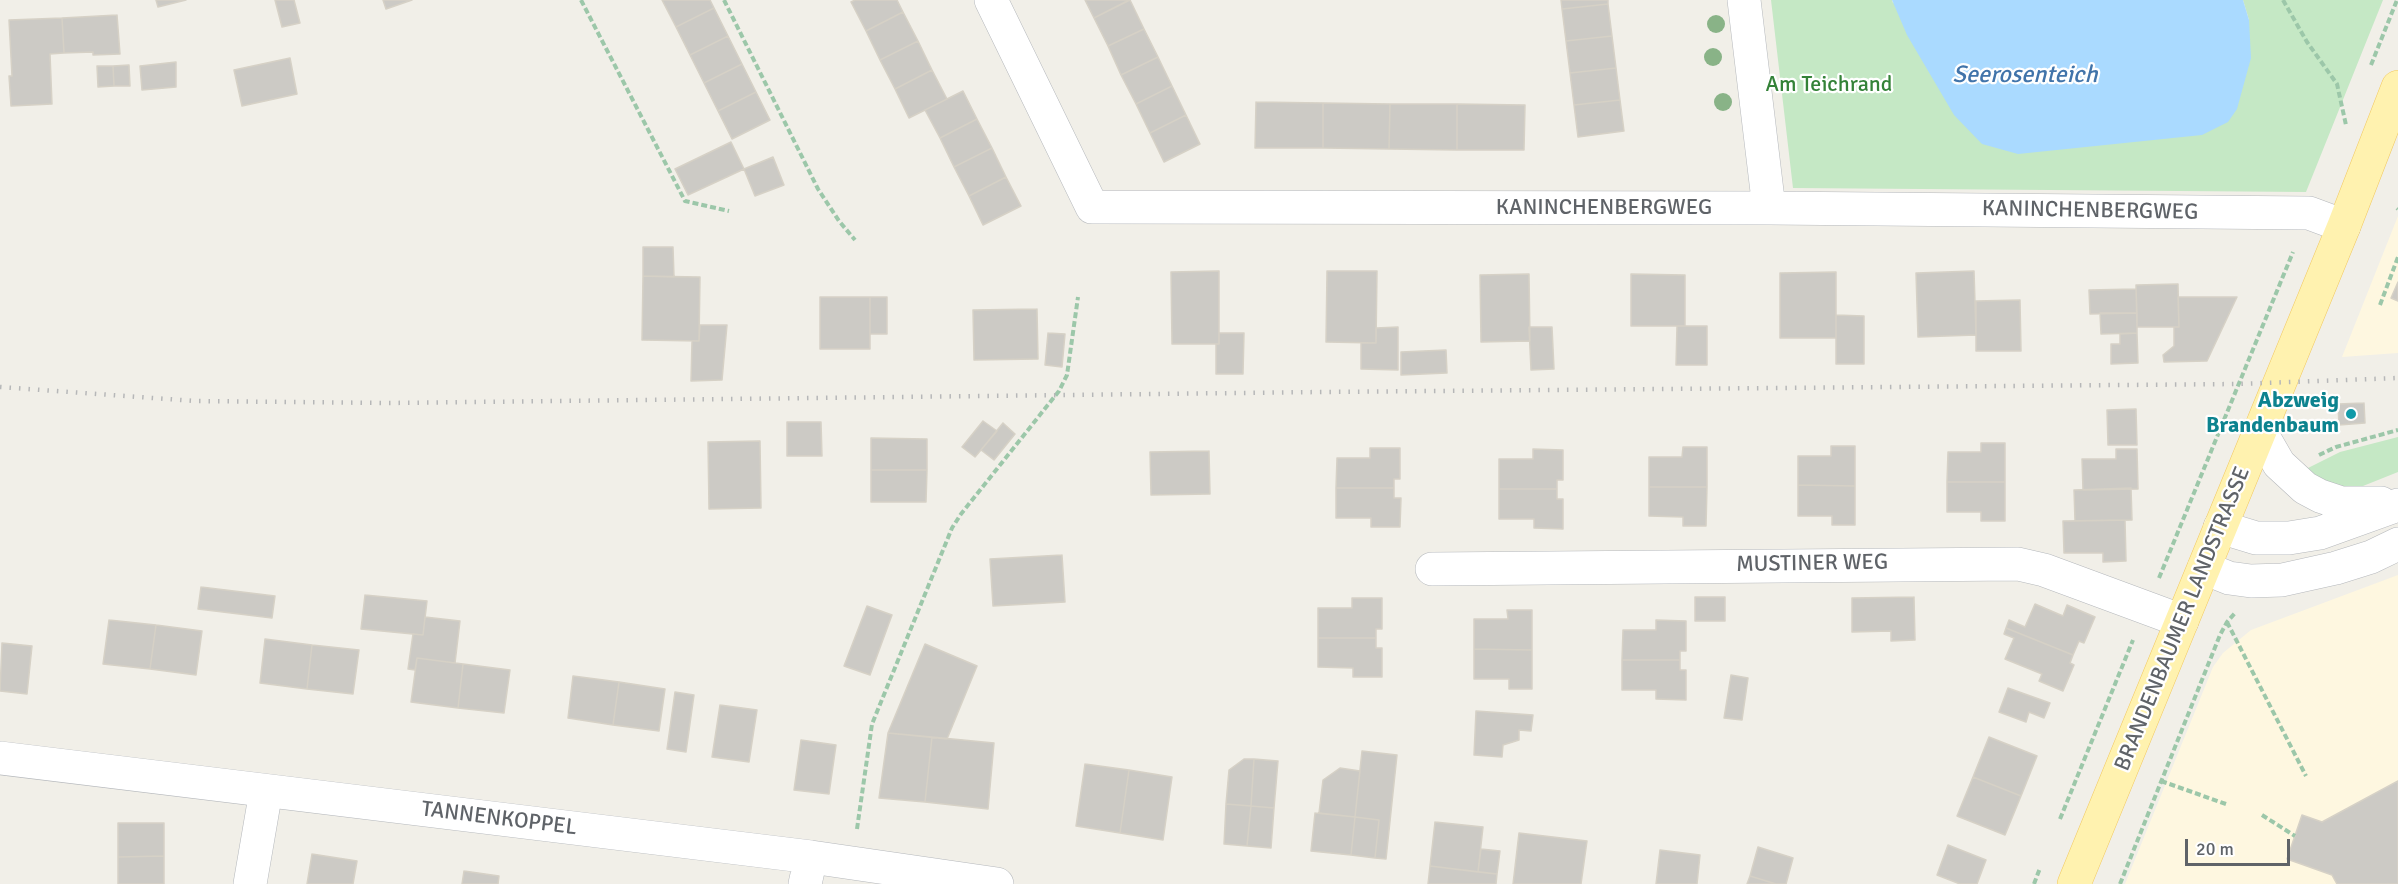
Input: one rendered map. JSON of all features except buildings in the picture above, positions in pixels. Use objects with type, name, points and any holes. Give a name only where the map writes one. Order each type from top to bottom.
[{"type":"main road","name":"BRANDENBAUMER LANDSTRASSE","points":[[2074,884],[2344,226],[2398,87]]},
{"type":"street","name":"KANINCHENBERGWEG","points":[[991,0],[1092,207],[1769,208],[2309,213],[2344,226]]},
{"type":"street","points":[[1744,0],[1769,208]]},
{"type":"street","points":[[2260,431],[2279,464],[2305,488],[2320,496],[2350,504],[2398,504]]},
{"type":"street","points":[[2220,528],[2256,538],[2289,538],[2320,533],[2398,504]]},
{"type":"street","points":[[2204,568],[2229,578],[2251,581],[2282,580],[2336,568],[2371,557],[2398,544]]},
{"type":"street","name":"MUSTINER WEG","points":[[1432,569],[2018,564],[2044,570],[2182,621]]},
{"type":"street","name":"TANNENKOPPEL","points":[[0,758],[266,791],[808,871],[852,863],[997,884]]},
{"type":"street","points":[[250,884],[266,791]]},
{"type":"path","points":[[581,0],[685,201],[729,211]]},
{"type":"path","points":[[724,0],[818,189],[855,240]]},
{"type":"path","points":[[2283,0],[2307,42],[2337,84],[2346,126]]},
{"type":"path","points":[[2056,830],[2309,213]]},
{"type":"path","points":[[2380,305],[2398,256]]},
{"type":"path","points":[[852,863],[872,724],[952,528],[1053,399],[1067,375],[1078,297]]},
{"type":"path","points":[[2317,455],[2336,447],[2398,430]]},
{"type":"path","points":[[2120,884],[2227,622],[2240,609]]},
{"type":"path","points":[[2227,622],[2306,776]]},
{"type":"path","points":[[2161,781],[2226,804]]},
{"type":"path","points":[[2262,815],[2295,836]]},
{"type":"path","points":[[2034,884],[2043,862]]},
{"type":"shaded area","points":[[2398,216],[2398,353],[2342,357]]},
{"type":"shaded area","points":[[2398,575],[2398,884],[2125,884],[2213,667],[2223,653],[2251,630]]},
{"type":"green space","name":"Am Teichrand","points":[[1771,0],[1892,0],[1893,3],[2249,20],[2243,0],[2383,0],[2306,192],[1793,188]]},
{"type":"green space","points":[[2398,437],[2398,472],[2363,486],[2350,489],[2334,487],[2304,470],[2340,452]]},
{"type":"water","name":"Seerosenteich","points":[[1892,0],[2243,0],[2249,20],[2251,58],[2237,109],[2228,122],[2202,135],[2018,154],[1982,144],[1954,115],[1907,35]]},
{"type":"railway","points":[[0,387],[195,401],[388,403],[2237,384],[2398,378]]},
{"type":"place","name":"Abzweig Brandenbaum","points":[[2351,414]]}]
